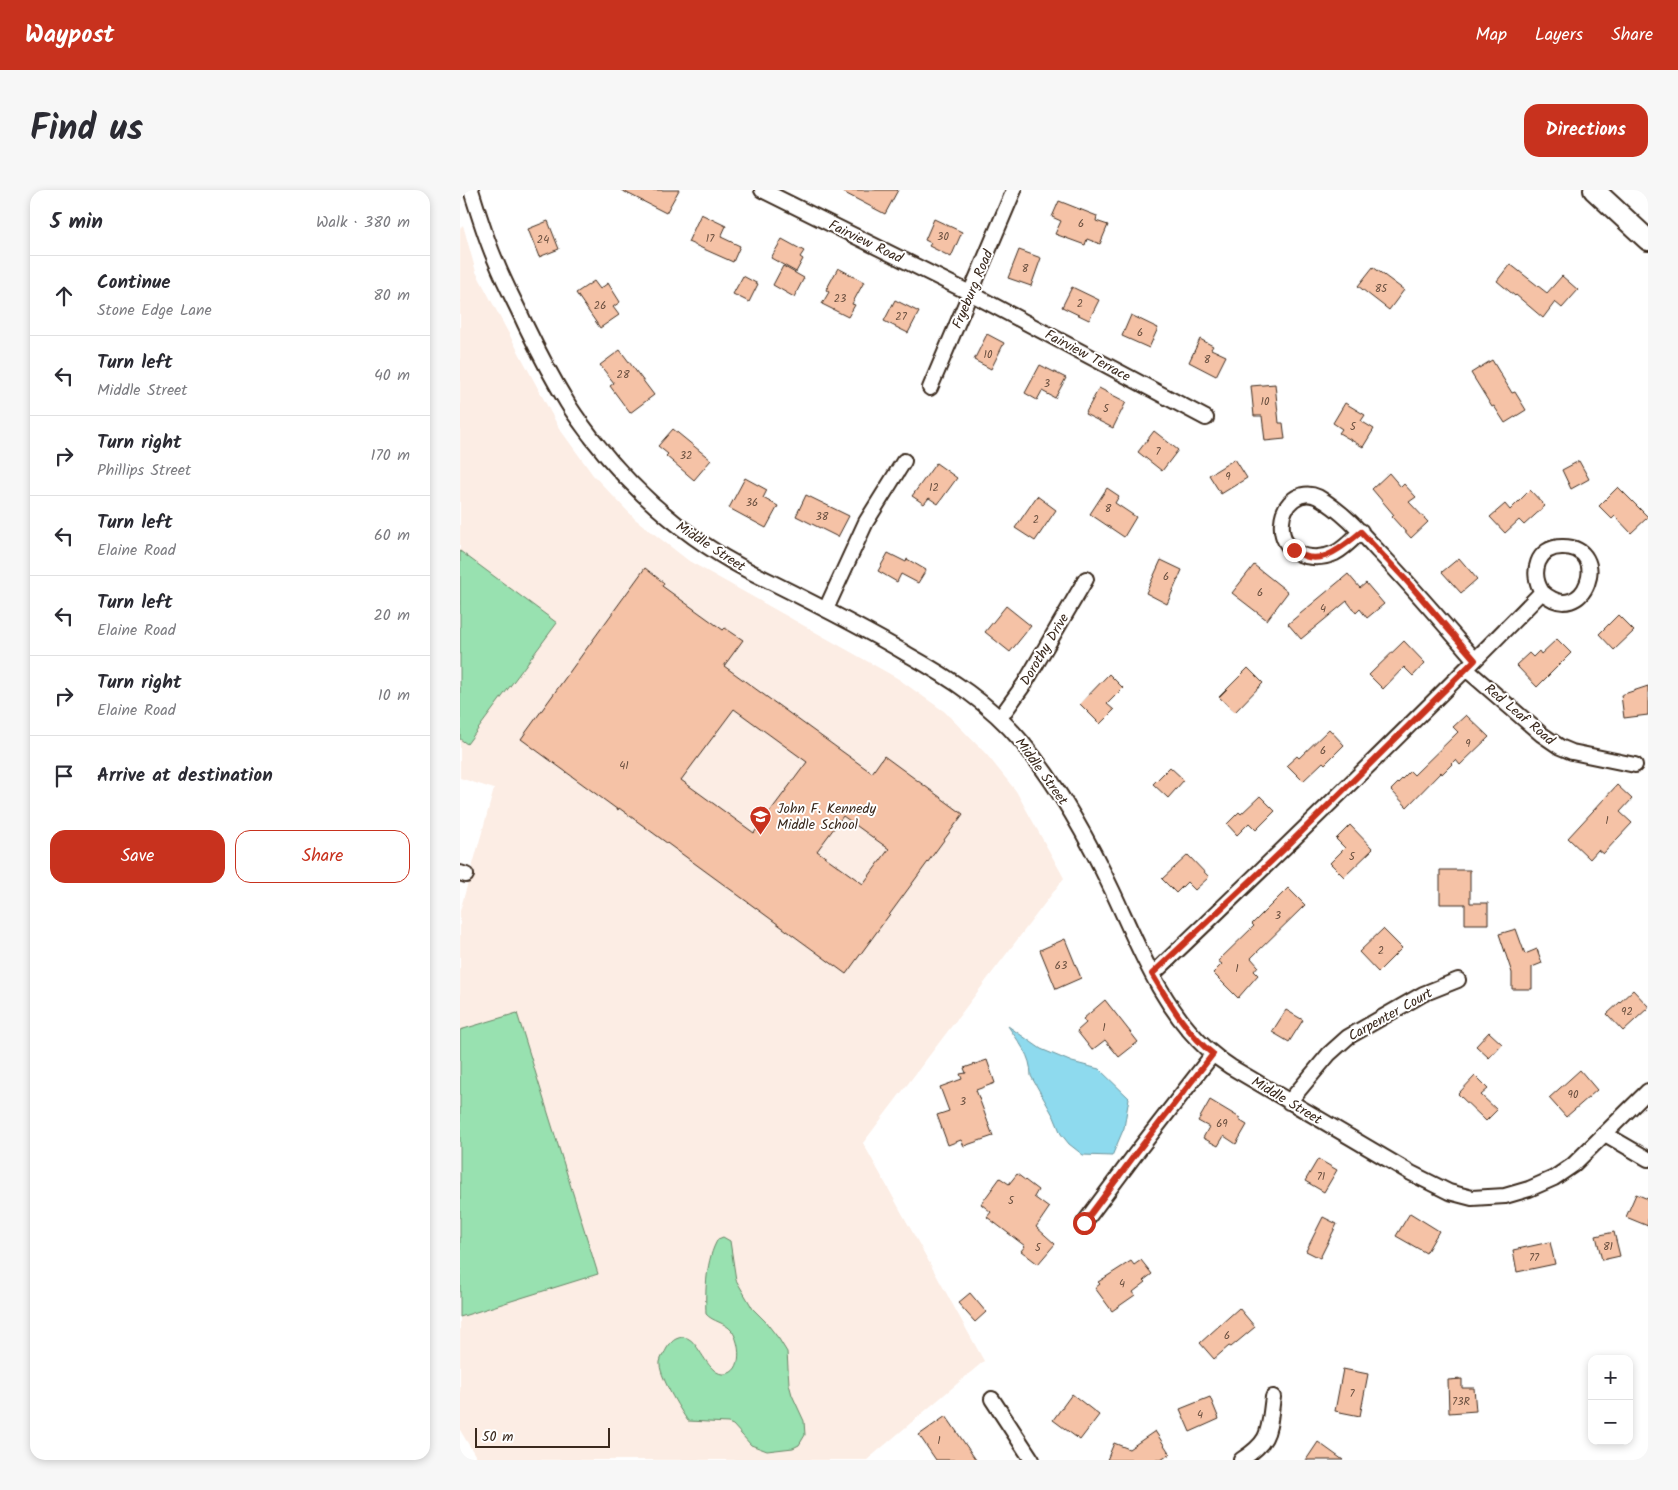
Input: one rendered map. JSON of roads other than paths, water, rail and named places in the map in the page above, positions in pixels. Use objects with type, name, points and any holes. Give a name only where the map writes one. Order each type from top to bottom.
[{"type":"main road","points":[[1594,190],[1648,240]]},
{"type":"street","name":"Middle Street","points":[[471,190],[496,263],[533,340],[569,406],[614,465],[653,505],[694,537],[746,569],[883,640],[961,686],[1000,718],[1021,741],[1055,786],[1112,888],[1152,974],[1182,1021],[1213,1054],[1289,1102],[1427,1182],[1449,1192],[1472,1198],[1505,1196],[1540,1185],[1554,1178],[1573,1165],[1648,1091]]},
{"type":"street","name":"Fairview Road","points":[[762,190],[970,293]]},
{"type":"street","name":"Fryeburg Road","points":[[930,388],[1014,190]]},
{"type":"street","name":"Fairview Terrace","points":[[970,293],[1206,418]]},
{"type":"street","points":[[826,609],[866,522],[904,461]]},
{"type":"street","points":[[1308,494],[1329,504],[1351,521],[1361,532],[1335,552],[1325,556],[1308,558],[1299,555],[1288,546],[1282,522],[1283,516],[1292,500],[1298,496],[1308,494]]},
{"type":"street","name":"Red Leaf Road","points":[[1361,532],[1405,579],[1471,665],[1541,734],[1560,747],[1572,752],[1635,765]]},
{"type":"street","name":"Dorothy Drive","points":[[1000,718],[1025,684],[1086,578]]},
{"type":"street","points":[[1152,974],[1281,852],[1471,665],[1542,592]]},
{"type":"street","name":"Carpenter Court","points":[[1289,1102],[1329,1054],[1348,1037],[1423,994],[1458,980]]},
{"type":"street","points":[[1084,1223],[1213,1054]]},
{"type":"street","points":[[1604,1134],[1648,1159]]},
{"type":"street","points":[[1241,1460],[1257,1449],[1266,1438],[1273,1397]]},
{"type":"street","points":[[992,1399],[1032,1460]]},
{"type":"water","points":[[1008,1026],[1041,1049],[1072,1062],[1099,1069],[1129,1098],[1124,1128],[1112,1156],[1083,1155],[1069,1144],[1061,1134],[1054,1117],[1031,1076],[1027,1055]]},
{"type":"place","name":"John F. Kennedy Middle School","points":[[761,835]]}]
